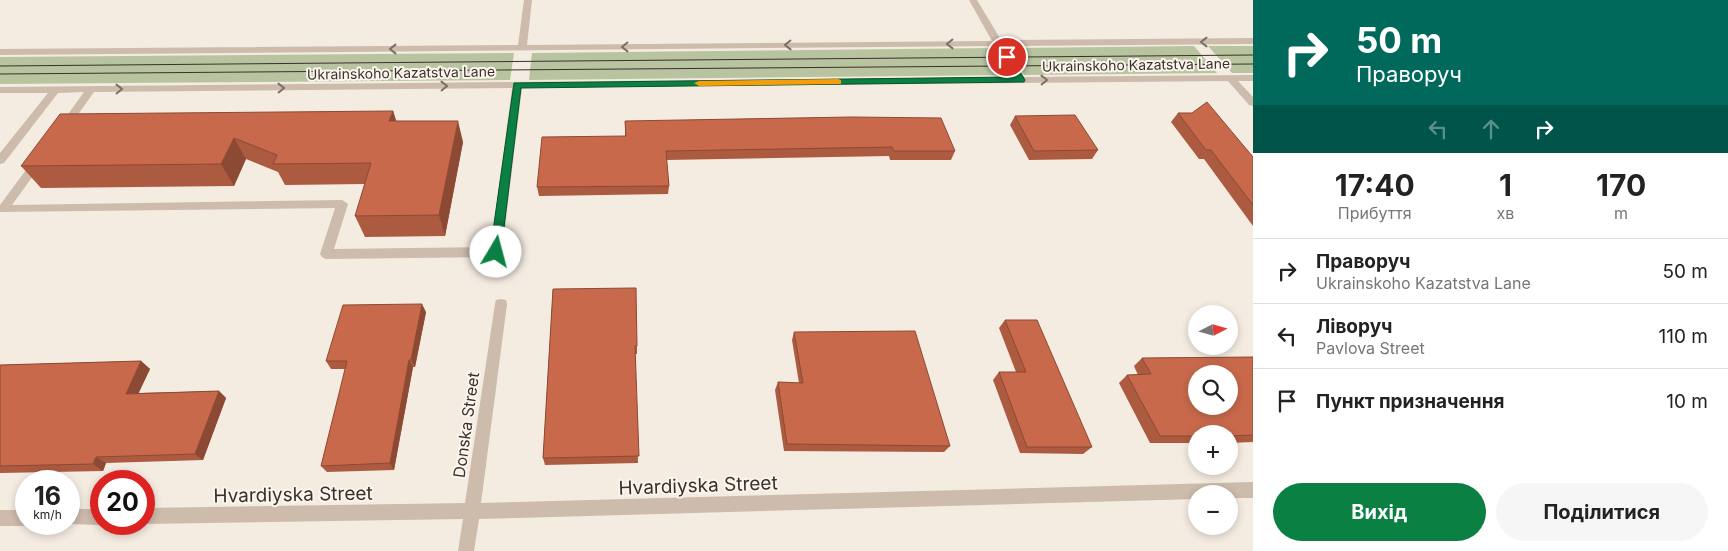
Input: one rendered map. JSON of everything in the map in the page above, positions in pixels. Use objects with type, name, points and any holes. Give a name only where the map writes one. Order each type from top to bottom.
[{"type":"street","points":[[522,48],[528,0]]},
{"type":"street","points":[[973,0],[1020,80]]},
{"type":"street","name":"Ukrainskoho Kazatstva Lane","points":[[0,52],[1253,41]]},
{"type":"street","points":[[1230,78],[1253,103]]},
{"type":"street","name":"Ukrainskoho Kazatstva Lane","points":[[0,90],[1253,78]]},
{"type":"street","points":[[44,153],[3,209],[342,204],[326,254],[496,252],[517,85]]},
{"type":"street","points":[[0,160],[56,90]]},
{"type":"street","points":[[56,137],[91,90]]},
{"type":"street","name":"Donska Street","points":[[466,551],[502,304]]},
{"type":"street","name":"Hvardiyska Street","points":[[155,516],[471,511],[1253,490]]},
{"type":"street","points":[[0,518],[15,518]]},
{"type":"green space","points":[[1194,46],[1217,73],[1024,75],[1008,48]]},
{"type":"green space","points":[[1208,46],[1253,46],[1253,73],[1232,73]]},
{"type":"green space","points":[[993,48],[1009,75],[529,80],[532,53]]},
{"type":"green space","points":[[514,53],[510,80],[0,84],[0,57]]},
{"type":"building","points":[[1207,102],[1253,157],[1253,205],[1211,150],[1206,150],[1178,113],[1192,113]]},
{"type":"building","points":[[393,111],[389,121],[458,121],[439,215],[355,216],[371,163],[273,164],[277,155],[234,138],[221,164],[21,166],[60,114]]},
{"type":"building","points":[[1075,115],[1098,150],[1034,151],[1015,116]]},
{"type":"building","points":[[852,117],[941,118],[955,151],[894,151],[892,147],[666,151],[669,186],[537,187],[542,137],[626,136],[625,121]]},
{"type":"building","points":[[636,288],[637,346],[635,346],[639,456],[543,458],[553,289]]},
{"type":"building","points":[[422,304],[411,360],[409,360],[390,463],[321,466],[347,361],[326,361],[343,305]]},
{"type":"building","points":[[1005,320],[1037,320],[1092,447],[1027,447],[999,372],[1026,372]]},
{"type":"building","points":[[915,331],[950,446],[787,444],[778,382],[803,383],[794,332]]},
{"type":"building","points":[[1253,357],[1253,435],[1238,436],[1238,425],[1188,425],[1188,436],[1160,436],[1127,375],[1151,374],[1142,358]]},
{"type":"building","points":[[141,361],[126,394],[219,391],[195,454],[96,457],[93,464],[0,466],[0,365]]},
{"type":"tram line","points":[[0,66],[1253,55]]},
{"type":"tram line","points":[[0,74],[1253,64]]},
{"type":"slow traffic","points":[[699,83],[838,82]]},
{"type":"route","points":[[496,252],[517,85],[1020,80],[1007,57]]}]
